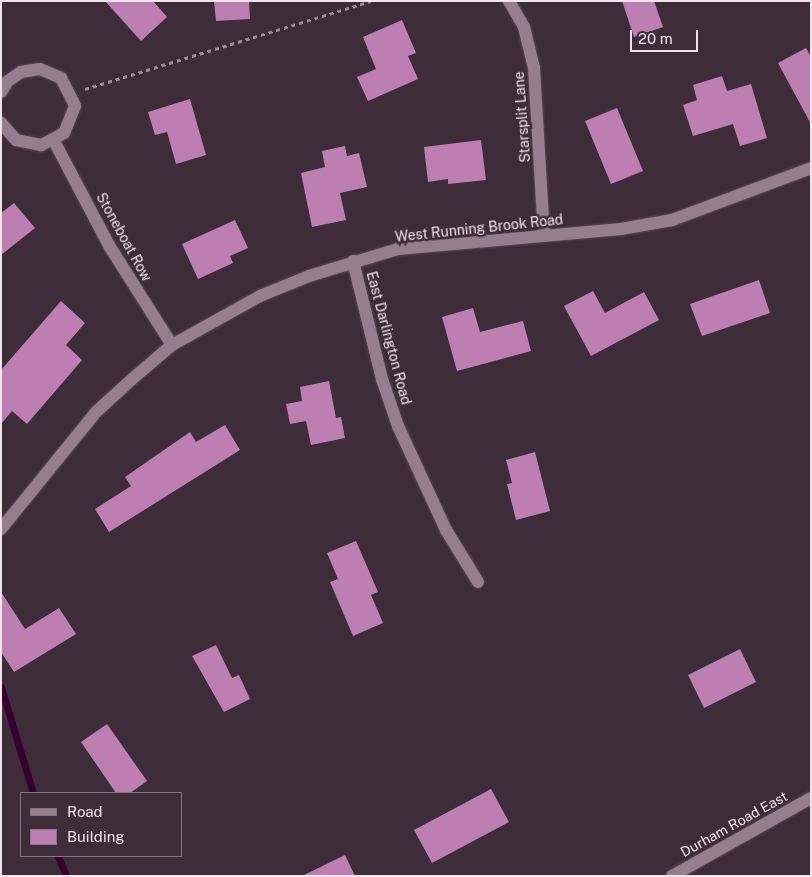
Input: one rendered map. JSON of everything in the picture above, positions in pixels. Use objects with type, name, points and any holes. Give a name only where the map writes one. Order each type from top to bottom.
[{"type":"street","name":"Starsplit Lane","points":[[509,1],[524,26],[534,68],[544,236]]},
{"type":"street","points":[[1,92],[8,81],[20,72],[40,69],[61,78],[72,93],[72,121],[54,141],[27,144],[16,140],[1,123]]},
{"type":"street","name":"Stoneboat Row","points":[[54,141],[110,247],[172,345]]},
{"type":"street","name":"West Running Brook Road","points":[[1,529],[96,412],[172,345],[260,296],[353,261],[415,247],[544,236],[672,220],[811,168]]},
{"type":"street","name":"East Darlington Road","points":[[353,261],[382,379],[398,426],[430,499],[478,582]]},
{"type":"street","name":"Durham Road East","points":[[672,876],[811,798]]},
{"type":"path","points":[[72,93],[371,1]]},
{"type":"building","points":[[105,1],[153,1],[167,17],[141,41]]},
{"type":"building","points":[[214,1],[249,1],[250,19],[216,21]]},
{"type":"building","points":[[622,1],[654,1],[663,27],[634,37]]},
{"type":"building","points":[[402,20],[416,53],[408,56],[418,79],[368,101],[357,77],[376,69],[363,37]]},
{"type":"building","points":[[806,48],[811,57],[811,124],[778,63]]},
{"type":"building","points":[[722,76],[727,91],[751,84],[767,138],[740,146],[733,124],[693,136],[683,105],[697,100],[693,85]]},
{"type":"building","points":[[190,99],[206,155],[176,164],[167,132],[155,135],[148,112]]},
{"type":"building","points":[[617,108],[643,171],[611,184],[585,121]]},
{"type":"building","points":[[481,140],[486,180],[448,184],[448,179],[428,182],[424,147]]},
{"type":"building","points":[[345,146],[347,156],[359,153],[367,187],[340,193],[346,220],[312,227],[301,173],[325,167],[322,151]]},
{"type":"building","points":[[14,203],[35,228],[1,255],[1,213]]},
{"type":"building","points":[[235,220],[248,248],[230,256],[233,263],[198,279],[182,244]]},
{"type":"building","points":[[759,280],[770,313],[702,336],[690,304]]},
{"type":"building","points":[[593,291],[605,313],[644,292],[659,320],[591,356],[564,306]]},
{"type":"building","points":[[61,301],[85,323],[66,345],[82,360],[27,424],[12,411],[1,424],[1,370]]},
{"type":"building","points":[[473,308],[480,332],[523,321],[531,351],[457,371],[442,317]]},
{"type":"building","points":[[329,381],[336,418],[341,417],[345,438],[311,445],[306,421],[290,424],[286,404],[302,401],[300,387]]},
{"type":"building","points":[[225,425],[240,450],[109,532],[95,509],[131,486],[125,477],[190,432],[196,442]]},
{"type":"building","points":[[535,452],[550,511],[516,520],[507,484],[512,483],[506,460]]},
{"type":"building","points":[[356,541],[378,592],[371,595],[383,623],[353,636],[330,582],[338,579],[327,553]]},
{"type":"building","points":[[1,592],[25,629],[59,608],[76,634],[14,672],[1,652]]},
{"type":"building","points":[[216,645],[232,678],[239,675],[250,699],[224,712],[192,656]]},
{"type":"building","points":[[740,649],[756,682],[704,708],[688,675]]},
{"type":"building","points":[[107,724],[147,781],[131,792],[115,792],[81,742]]},
{"type":"building","points":[[491,789],[509,822],[432,863],[414,830]]},
{"type":"building","points":[[345,855],[355,876],[302,876]]},
{"type":"waterway","points":[[1,687],[33,792]]},
{"type":"waterway","points":[[58,857],[66,876]]}]
